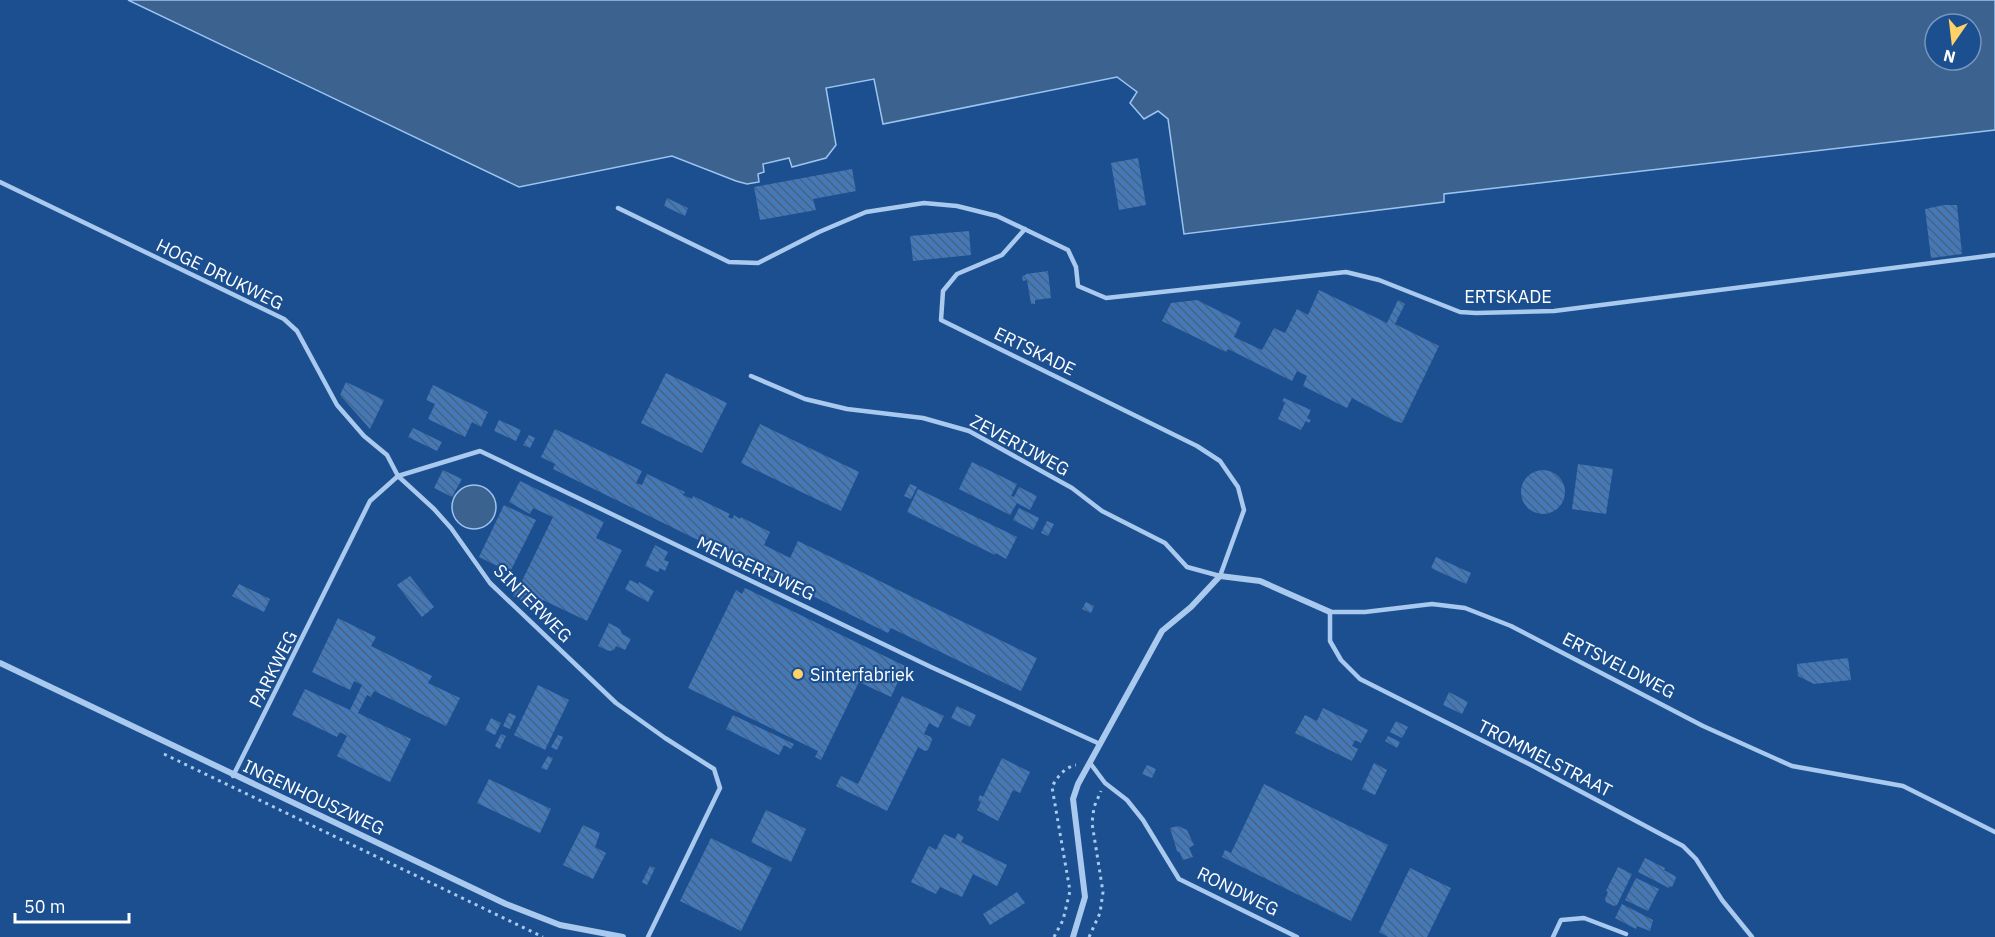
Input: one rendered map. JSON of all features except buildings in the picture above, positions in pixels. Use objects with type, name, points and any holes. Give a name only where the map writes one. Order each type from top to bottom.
[{"type":"street","name":"ERTSVELDWEG","points":[[1220,576],[1260,581],[1330,612]]},
{"type":"street","points":[[1073,937],[1085,897],[1073,799],[1100,744],[1162,631],[1191,608],[1220,576]]},
{"type":"street","name":"INGENHOUSZWEG","points":[[0,663],[233,776],[506,904],[560,926],[623,937]]},
{"type":"lane","name":"HOGE DRUKWEG","points":[[0,182],[284,319],[297,331],[337,405],[364,436],[387,455],[398,476]]},
{"type":"lane","name":"ERTSKADE","points":[[618,208],[729,262],[758,263],[819,232],[866,212],[924,203],[957,206],[997,216],[1068,250],[1076,267],[1078,286],[1106,298],[1346,272],[1379,280],[1460,312],[1476,313],[1554,311],[1995,255]]},
{"type":"lane","name":"ERTSKADE","points":[[1025,230],[1002,255],[957,274],[943,291],[941,320],[1197,446],[1220,461],[1238,487],[1244,510],[1220,576]]},
{"type":"lane","name":"ZEVERIJWEG","points":[[751,376],[816,401],[847,409],[923,418],[969,431],[1072,488],[1102,511],[1165,543],[1187,567],[1220,576]]},
{"type":"lane","name":"MENGERIJWEG","points":[[398,476],[480,451],[921,662],[1100,744]]},
{"type":"lane","name":"PARKWEG","points":[[233,776],[370,501],[398,476]]},
{"type":"lane","name":"SINTERWEG","points":[[398,476],[451,528],[490,584],[616,703],[664,738],[714,769],[720,788],[648,937]]},
{"type":"lane","name":"ERTSVELDWEG","points":[[1330,612],[1365,612],[1432,604],[1465,608],[1510,626],[1704,726],[1792,766],[1903,786],[1995,832]]},
{"type":"lane","name":"TROMMELSTRAAT","points":[[1330,612],[1330,641],[1341,660],[1359,679],[1531,765],[1683,846],[1752,937]]},
{"type":"lane","name":"RONDWEG","points":[[1090,763],[1105,783],[1127,800],[1143,820],[1179,879],[1297,937]]},
{"type":"lane","points":[[1553,937],[1561,920],[1584,918],[1626,934]]},
{"type":"path","name":"INGENHOUSZWEG","points":[[159,752],[543,937]]},
{"type":"path","points":[[1054,937],[1063,920],[1070,891],[1052,786],[1070,766],[1090,763]]},
{"type":"path","points":[[1089,937],[1100,913],[1103,892],[1092,824],[1094,807],[1105,783]]},
{"type":"water","points":[[128,0],[1995,0],[1995,130],[1444,194],[1444,202],[1184,234],[1168,119],[1158,111],[1144,119],[1130,103],[1137,92],[1117,77],[883,124],[874,79],[826,88],[836,145],[826,158],[792,167],[789,158],[763,164],[764,172],[758,174],[759,182],[747,184],[736,181],[672,156],[519,187]]},
{"type":"water","points":[[474,485],[489,492],[496,507],[489,522],[474,529],[459,522],[452,507],[459,492]]},
{"type":"place","name":"Sinterfabriek","points":[[798,674]]}]
